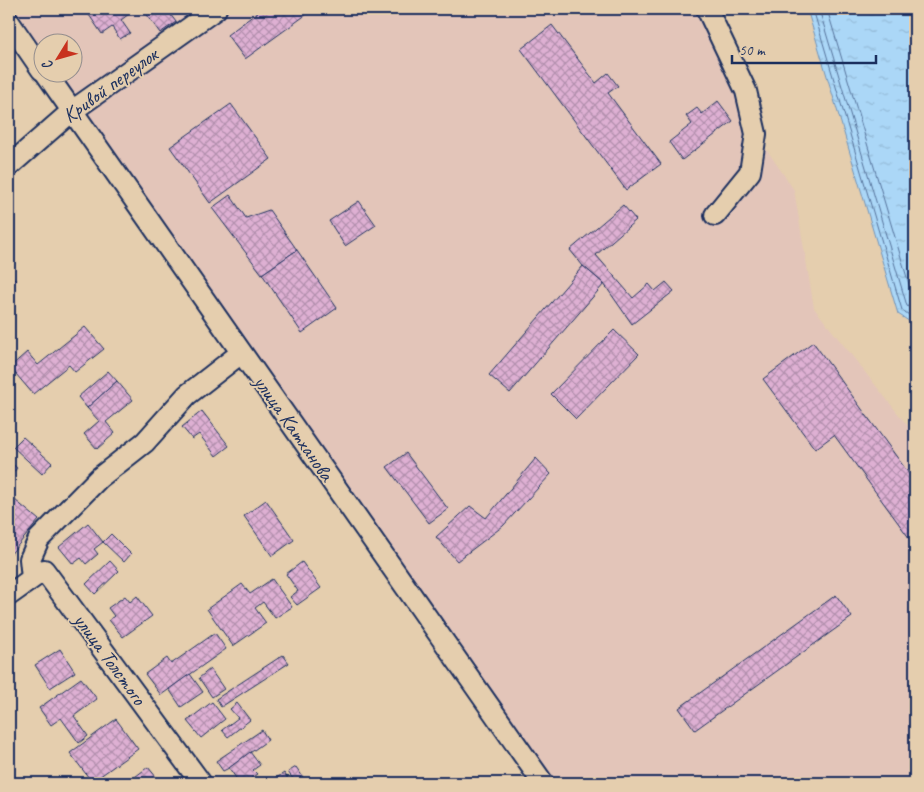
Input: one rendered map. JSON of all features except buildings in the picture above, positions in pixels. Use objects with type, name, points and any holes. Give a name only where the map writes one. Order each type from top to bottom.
[{"type":"street","name":"Кривой переулок","points":[[9,166],[72,111],[216,9]]},
{"type":"street","points":[[707,9],[746,91],[756,134],[750,172],[716,216]]},
{"type":"street","name":"улица Катханова","points":[[9,22],[32,54]]},
{"type":"street","name":"улица Катханова","points":[[52,82],[543,783]]},
{"type":"street","points":[[9,595],[32,578],[30,559],[39,538],[99,478],[144,442],[187,395],[241,353]]},
{"type":"street","name":"улица Толстого","points":[[32,578],[44,570],[201,783]]},
{"type":"shaded area","points":[[9,9],[707,9],[756,134],[794,190],[814,308],[915,435],[915,783],[543,783],[51,82],[82,82],[82,32],[32,32],[32,55],[9,22]]},
{"type":"water","points":[[807,9],[915,9],[915,325],[898,314]]}]
